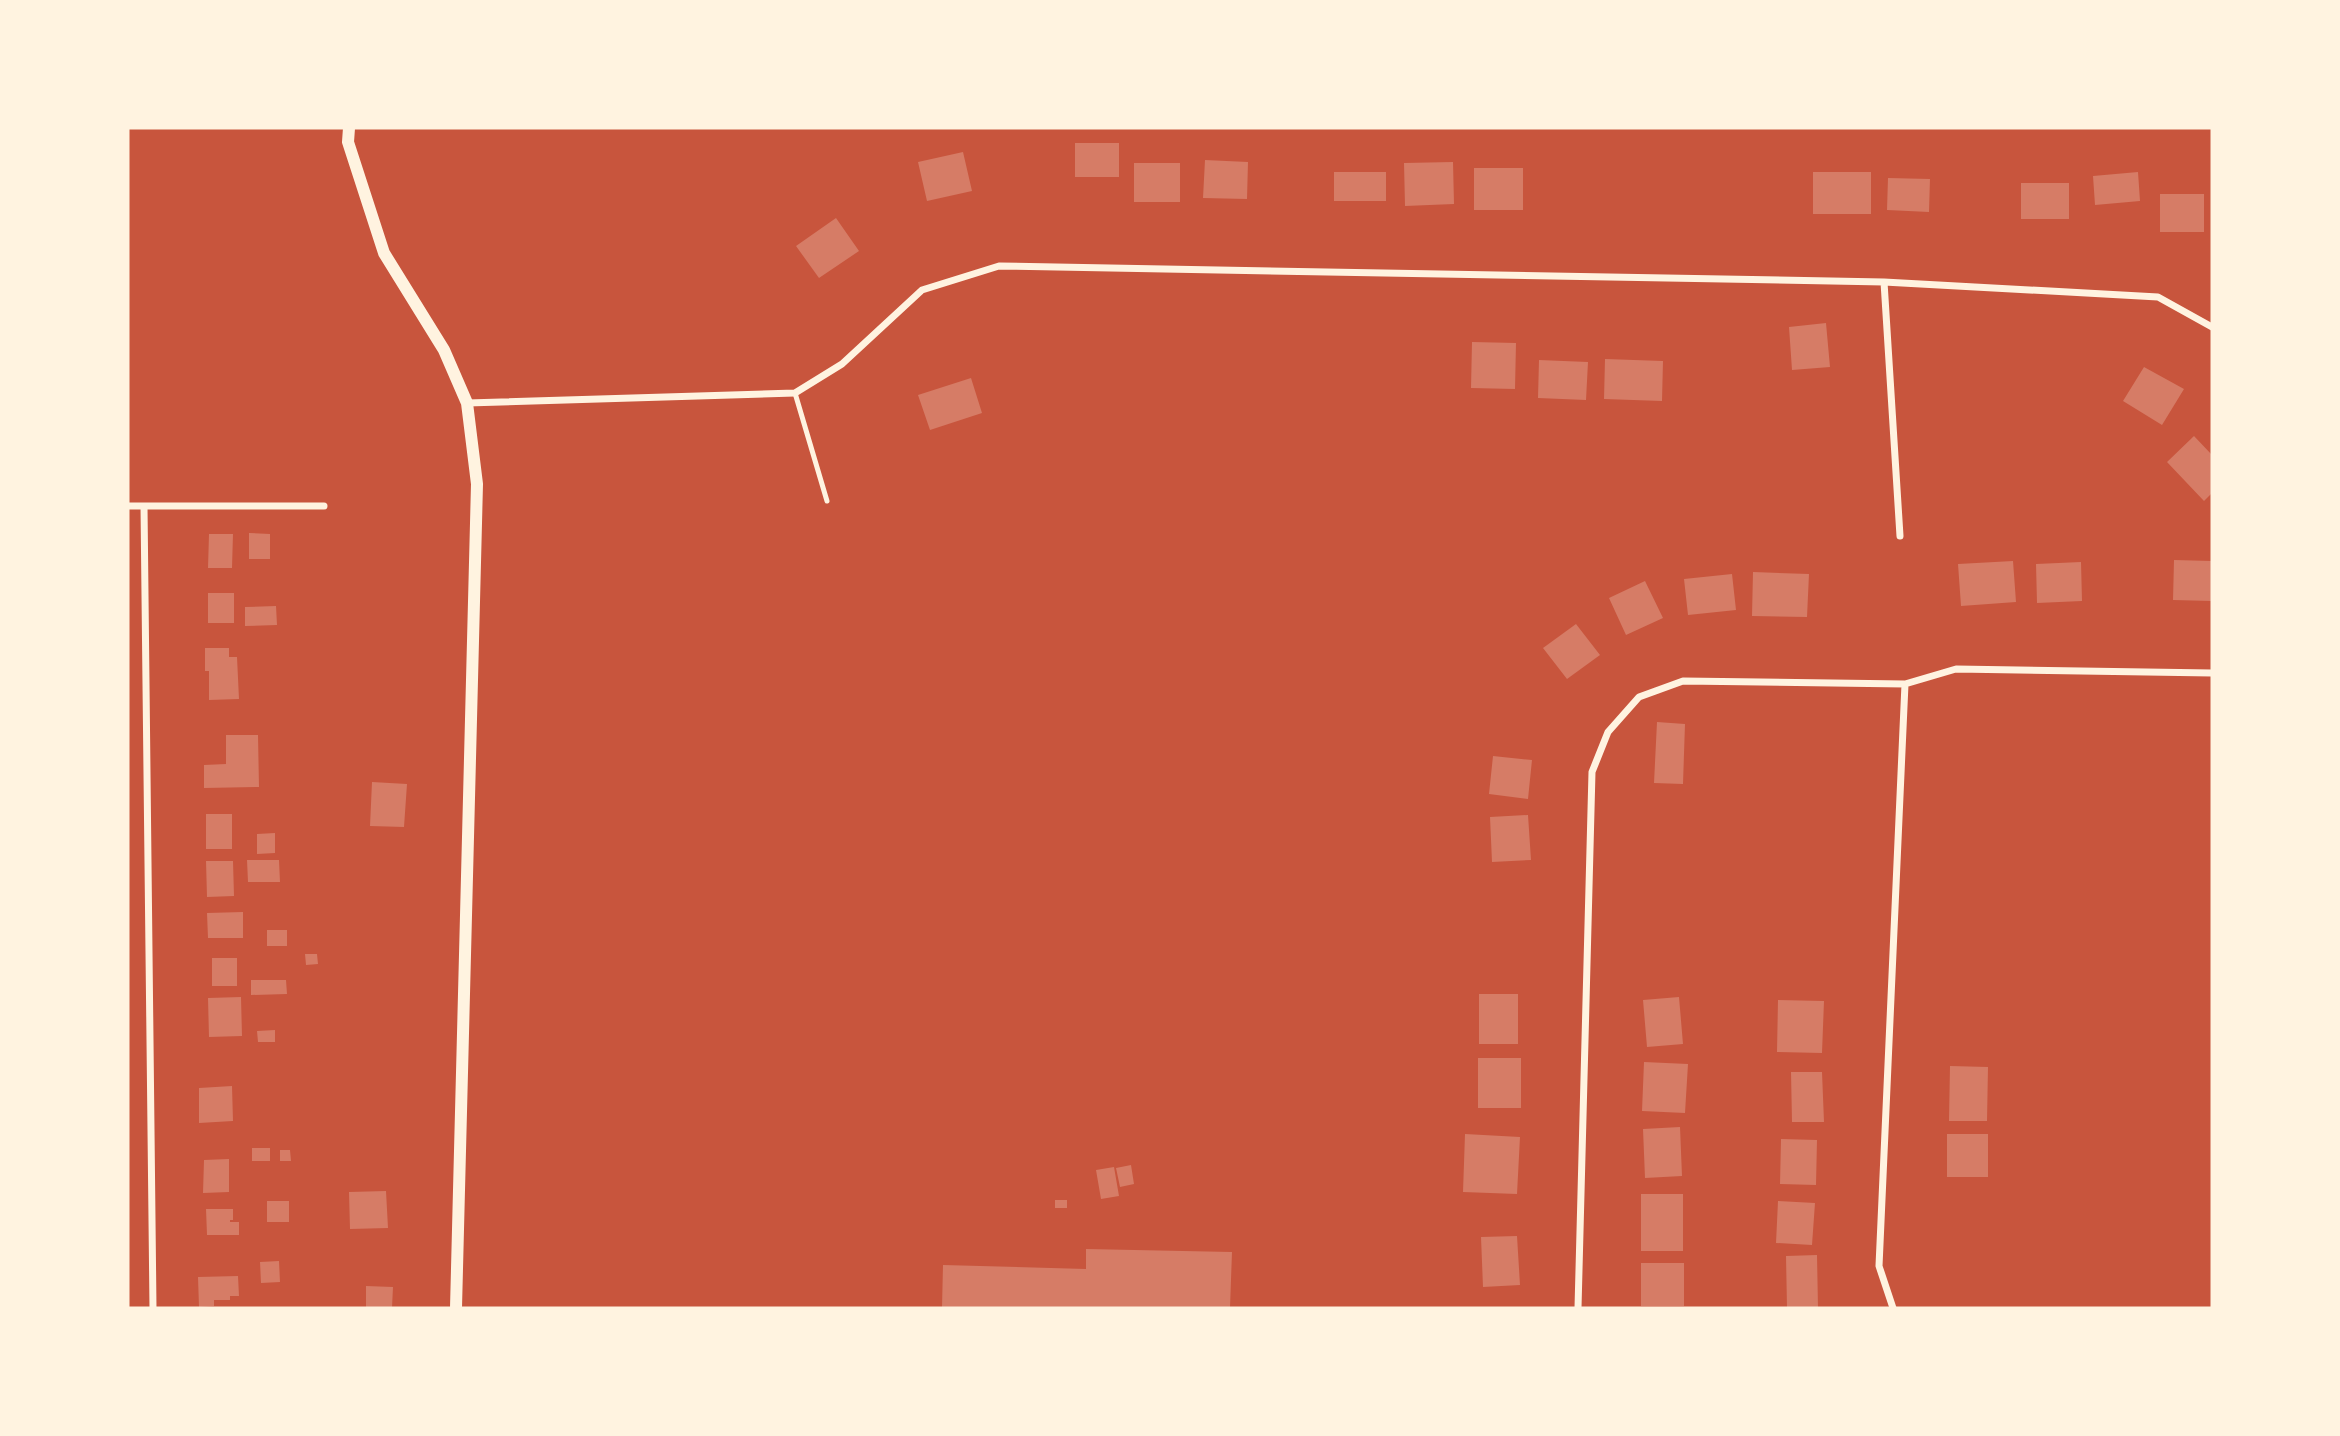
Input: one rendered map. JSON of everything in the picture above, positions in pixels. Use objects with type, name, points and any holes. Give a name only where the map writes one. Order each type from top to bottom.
[{"type":"street","points":[[349,128],[348,142],[384,253],[444,350],[467,403],[477,484],[456,1308]]},
{"type":"street","points":[[467,403],[795,393],[842,364],[922,290],[999,265],[1884,282],[2158,297],[2212,327]]},
{"type":"street","points":[[1884,282],[1900,536]]},
{"type":"street","points":[[128,506],[324,506]]},
{"type":"street","points":[[144,506],[153,1308]]},
{"type":"street","points":[[1578,1308],[1592,772],[1608,732],[1639,697],[1683,681],[1905,684],[1956,669],[2212,673]]},
{"type":"street","points":[[1893,1308],[1879,1266],[1905,684]]},
{"type":"lane","points":[[795,393],[827,501]]},
{"type":"building","points":[[1075,143],[1119,143],[1119,177],[1075,177]]},
{"type":"building","points":[[963,152],[972,191],[927,201],[918,162]]},
{"type":"building","points":[[1205,160],[1248,162],[1247,199],[1203,198]]},
{"type":"building","points":[[1453,162],[1454,204],[1405,206],[1404,163]]},
{"type":"building","points":[[1134,163],[1180,163],[1180,202],[1134,202]]},
{"type":"building","points":[[1474,168],[1523,168],[1523,210],[1474,210]]},
{"type":"building","points":[[1334,172],[1386,172],[1386,201],[1334,201]]},
{"type":"building","points":[[1813,172],[1871,172],[1871,214],[1813,214]]},
{"type":"building","points":[[2138,172],[2140,201],[2095,205],[2093,176]]},
{"type":"building","points":[[1888,178],[1930,179],[1929,212],[1887,210]]},
{"type":"building","points":[[2021,183],[2069,183],[2069,219],[2021,219]]},
{"type":"building","points":[[2160,194],[2204,194],[2204,232],[2160,232]]},
{"type":"building","points":[[836,218],[859,251],[819,278],[796,246]]},
{"type":"building","points":[[1826,323],[1830,367],[1792,370],[1789,327]]},
{"type":"building","points":[[1472,342],[1516,343],[1515,389],[1471,388]]},
{"type":"building","points":[[1605,359],[1663,361],[1662,401],[1604,399]]},
{"type":"building","points":[[1539,360],[1588,362],[1586,400],[1538,398]]},
{"type":"building","points":[[2144,367],[2184,389],[2162,425],[2123,401]]},
{"type":"building","points":[[971,378],[982,413],[930,430],[918,395]]},
{"type":"building","points":[[2194,436],[2212,455],[2212,493],[2204,501],[2167,462]]},
{"type":"building","points":[[249,533],[270,534],[270,559],[249,559]]},
{"type":"building","points":[[209,534],[233,534],[232,568],[208,568]]},
{"type":"building","points":[[2174,560],[2212,561],[2212,601],[2173,600]]},
{"type":"building","points":[[2013,561],[2016,602],[1961,606],[1958,564]]},
{"type":"building","points":[[2081,562],[2082,601],[2037,603],[2036,564]]},
{"type":"building","points":[[1753,572],[1809,574],[1807,617],[1752,616]]},
{"type":"building","points":[[1732,574],[1736,610],[1688,615],[1684,579]]},
{"type":"building","points":[[1645,581],[1663,618],[1626,635],[1609,598]]},
{"type":"building","points":[[208,593],[234,593],[234,623],[208,623]]},
{"type":"building","points":[[276,606],[277,625],[245,626],[245,607]]},
{"type":"building","points":[[1576,624],[1600,655],[1567,679],[1543,648]]},
{"type":"building","points":[[205,648],[229,648],[229,657],[237,657],[239,699],[209,700],[209,671],[205,671]]},
{"type":"building","points":[[1657,722],[1685,724],[1683,784],[1654,783]]},
{"type":"building","points":[[226,735],[258,735],[259,787],[204,788],[204,765],[226,764]]},
{"type":"building","points":[[1493,756],[1532,760],[1528,799],[1489,794]]},
{"type":"building","points":[[372,782],[407,784],[404,827],[370,826]]},
{"type":"building","points":[[206,814],[232,814],[232,849],[206,849]]},
{"type":"building","points":[[1528,815],[1531,860],[1492,862],[1490,817]]},
{"type":"building","points":[[275,833],[275,853],[257,854],[257,834]]},
{"type":"building","points":[[247,860],[279,860],[280,882],[248,882]]},
{"type":"building","points":[[206,861],[233,861],[234,896],[207,897]]},
{"type":"building","points":[[243,912],[243,938],[208,938],[207,913]]},
{"type":"building","points":[[267,930],[287,930],[287,946],[267,946]]},
{"type":"building","points":[[305,954],[317,954],[318,964],[306,965]]},
{"type":"building","points":[[212,958],[237,958],[237,986],[212,986]]},
{"type":"building","points":[[251,980],[286,980],[287,994],[251,995]]},
{"type":"building","points":[[1479,994],[1518,994],[1518,1044],[1479,1044]]},
{"type":"building","points":[[241,997],[242,1036],[209,1037],[208,998]]},
{"type":"building","points":[[1679,997],[1683,1044],[1647,1047],[1643,1000]]},
{"type":"building","points":[[1778,1000],[1824,1001],[1822,1053],[1777,1052]]},
{"type":"building","points":[[275,1030],[275,1042],[258,1042],[257,1031]]},
{"type":"building","points":[[1478,1058],[1521,1058],[1521,1108],[1478,1108]]},
{"type":"building","points":[[1644,1062],[1688,1064],[1685,1113],[1642,1111]]},
{"type":"building","points":[[1950,1066],[1988,1067],[1987,1121],[1949,1121]]},
{"type":"building","points":[[1791,1072],[1822,1072],[1824,1122],[1792,1122]]},
{"type":"building","points":[[232,1086],[233,1121],[199,1123],[199,1088]]},
{"type":"building","points":[[1680,1127],[1682,1176],[1645,1178],[1643,1129]]},
{"type":"building","points":[[1465,1134],[1520,1137],[1517,1194],[1463,1192]]},
{"type":"building","points":[[1947,1134],[1988,1134],[1988,1177],[1947,1177]]},
{"type":"building","points":[[1781,1139],[1817,1140],[1816,1185],[1780,1184]]},
{"type":"building","points":[[252,1148],[270,1148],[270,1161],[252,1161]]},
{"type":"building","points":[[280,1150],[290,1150],[291,1161],[280,1161]]},
{"type":"building","points":[[229,1159],[229,1192],[203,1193],[204,1160]]},
{"type":"building","points":[[1131,1165],[1134,1184],[1120,1187],[1116,1168]]},
{"type":"building","points":[[1114,1167],[1119,1196],[1101,1199],[1096,1170]]},
{"type":"building","points":[[386,1191],[388,1228],[350,1229],[349,1192]]},
{"type":"building","points":[[1641,1194],[1683,1194],[1683,1251],[1641,1251]]},
{"type":"building","points":[[1055,1200],[1067,1200],[1067,1208],[1055,1208]]},
{"type":"building","points":[[267,1201],[289,1201],[289,1222],[267,1222]]},
{"type":"building","points":[[1778,1201],[1815,1203],[1812,1245],[1776,1243]]},
{"type":"building","points":[[206,1209],[233,1209],[233,1220],[230,1222],[239,1222],[239,1235],[207,1235]]},
{"type":"building","points":[[1517,1236],[1520,1285],[1483,1287],[1481,1237]]},
{"type":"building","points":[[1086,1249],[1232,1252],[1230,1308],[942,1308],[943,1265],[1086,1269]]},
{"type":"building","points":[[1817,1255],[1818,1308],[1787,1308],[1786,1256]]},
{"type":"building","points":[[279,1261],[280,1282],[261,1283],[260,1262]]},
{"type":"building","points":[[1641,1263],[1684,1263],[1684,1306],[1641,1306]]},
{"type":"building","points":[[238,1276],[239,1296],[230,1296],[230,1300],[214,1300],[214,1306],[199,1307],[198,1277]]},
{"type":"building","points":[[366,1286],[393,1287],[392,1308],[366,1308]]}]
